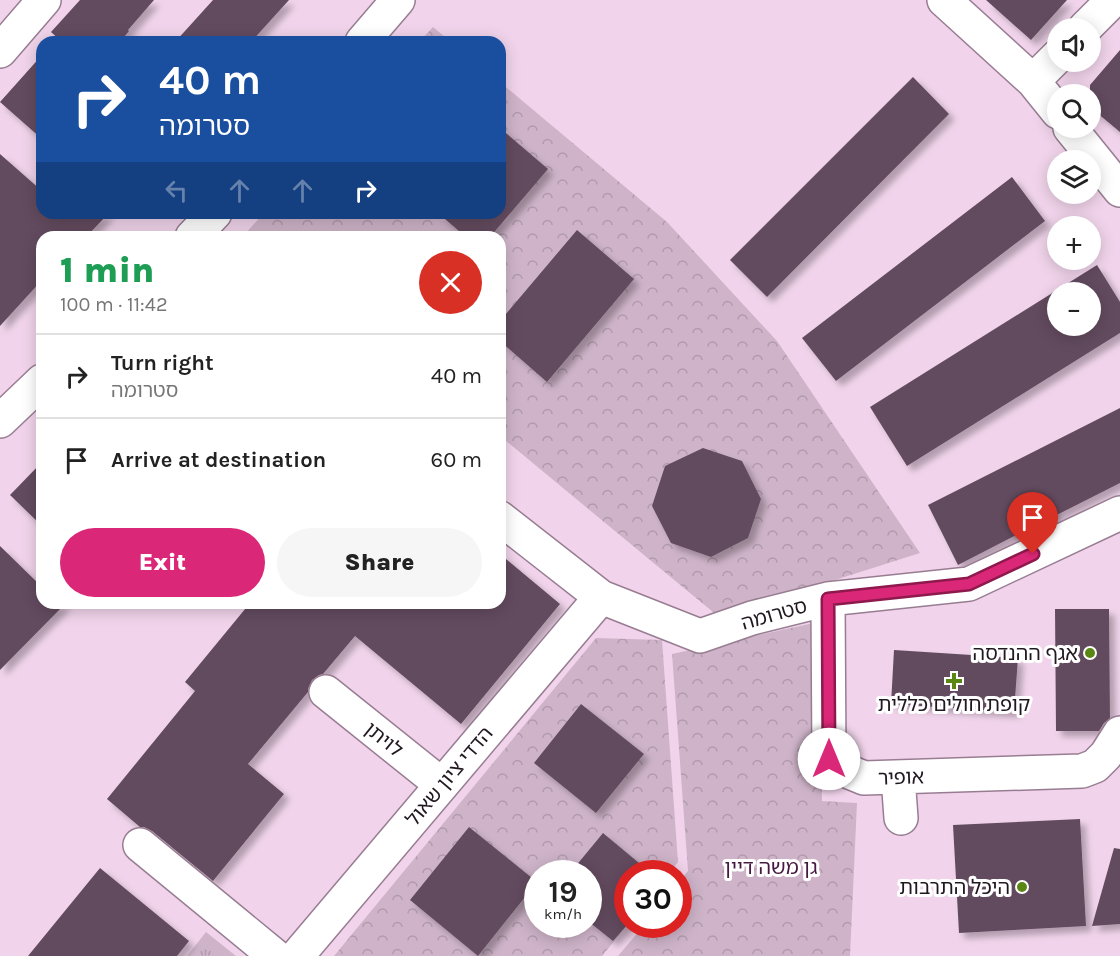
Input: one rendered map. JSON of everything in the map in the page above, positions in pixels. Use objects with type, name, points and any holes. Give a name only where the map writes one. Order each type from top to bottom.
[{"type":"street","points":[[0,51],[44,0]]},
{"type":"street","points":[[367,36],[398,0]]},
{"type":"street","points":[[944,0],[1033,81],[1047,98]]},
{"type":"street","points":[[1095,18],[1113,0]]},
{"type":"street","points":[[1033,81],[1047,67]]},
{"type":"street","points":[[1078,138],[1120,190]]},
{"type":"street","points":[[198,231],[209,219]]},
{"type":"street","points":[[0,421],[36,387]]},
{"type":"street","name":"סטרומה","points":[[506,523],[601,597],[700,636],[752,618],[828,599],[969,584],[1119,518]]},
{"type":"street","name":"הדדי ציון שאול","points":[[297,956],[601,597]]},
{"type":"street","name":"אופיר","points":[[828,599],[829,759],[847,771],[864,778],[1082,771],[1095,766],[1106,755],[1120,734]]},
{"type":"street","name":"לויתן","points":[[326,692],[442,785]]},
{"type":"street","points":[[898,777],[901,818]]},
{"type":"street","points":[[140,845],[275,956]]},
{"type":"green space","points":[[433,27],[444,36],[425,36]]},
{"type":"green space","points":[[506,87],[667,222],[777,341],[920,553],[719,617],[506,441],[506,231],[248,231],[258,219],[506,219]]},
{"type":"green space","name":"גן משה דיין","points":[[818,622],[822,801],[857,803],[850,956],[618,956],[633,938],[692,938],[692,860],[687,860],[672,654]]},
{"type":"green space","points":[[596,638],[662,640],[678,860],[614,860],[614,938],[617,938],[602,956],[334,956]]},
{"type":"green space","points":[[206,932],[236,956],[187,956]]},
{"type":"building","points":[[80,0],[154,0],[125,36],[55,36],[51,32]]},
{"type":"building","points":[[213,0],[289,0],[256,36],[180,36]]},
{"type":"building","points":[[986,0],[1067,0],[1051,18],[1047,18],[1047,22],[1031,40]]},
{"type":"building","points":[[1120,50],[1120,132],[1101,116],[1101,84],[1091,84]]},
{"type":"building","points":[[36,62],[36,134],[0,102]]},
{"type":"building","points":[[913,77],[949,114],[767,297],[730,260]]},
{"type":"building","points":[[506,133],[548,169],[506,218]]},
{"type":"building","points":[[0,154],[36,186],[36,219],[103,219],[92,231],[36,231],[36,287],[0,326]]},
{"type":"building","points":[[1012,177],[1045,221],[836,381],[802,338]]},
{"type":"building","points":[[445,219],[505,219],[495,231],[459,231]]},
{"type":"building","points":[[577,230],[634,279],[547,382],[506,346],[506,314]]},
{"type":"building","points":[[1089,270],[1100,270],[1120,302],[1120,333],[907,466],[870,407],[1047,296],[1047,336],[1101,336],[1101,282],[1070,282]]},
{"type":"building","points":[[1120,408],[1120,483],[1035,526],[1026,526],[1026,530],[958,565],[928,505]]},
{"type":"building","points":[[703,448],[742,461],[761,499],[748,538],[711,557],[671,543],[652,506],[665,466]]},
{"type":"building","points":[[36,468],[36,520],[10,495]]},
{"type":"building","points":[[0,546],[36,581],[36,609],[60,609],[0,670]]},
{"type":"building","points":[[506,559],[560,604],[461,724],[355,636],[323,674],[312,680],[308,692],[248,764],[284,794],[213,881],[152,831],[140,827],[107,799],[195,691],[185,682],[245,609],[506,609]]},
{"type":"building","points":[[1055,609],[1109,609],[1110,718],[1099,731],[1056,731]]},
{"type":"building","name":"קופת חולים כללית","points":[[894,650],[1018,658],[1014,712],[891,704]]},
{"type":"building","points":[[581,704],[644,754],[596,813],[534,763]]},
{"type":"building","points":[[1080,819],[1086,926],[959,933],[953,825]]},
{"type":"building","points":[[469,827],[524,871],[524,898],[478,956],[410,900]]},
{"type":"building","points":[[603,833],[635,860],[614,860],[616,938],[613,941],[602,932],[602,860],[581,860]]},
{"type":"building","points":[[1114,848],[1120,849],[1120,924],[1092,926]]},
{"type":"building","points":[[100,868],[189,941],[177,956],[28,956]]},
{"type":"place","name":"אגף ההנדסה","points":[[1090,653]]},
{"type":"place","name":"קופת חולים כללית","points":[[954,681]]},
{"type":"place","name":"היכל התרבות","points":[[1022,887]]},
{"type":"route","points":[[829,759],[828,599],[969,584],[1033,554]]}]
